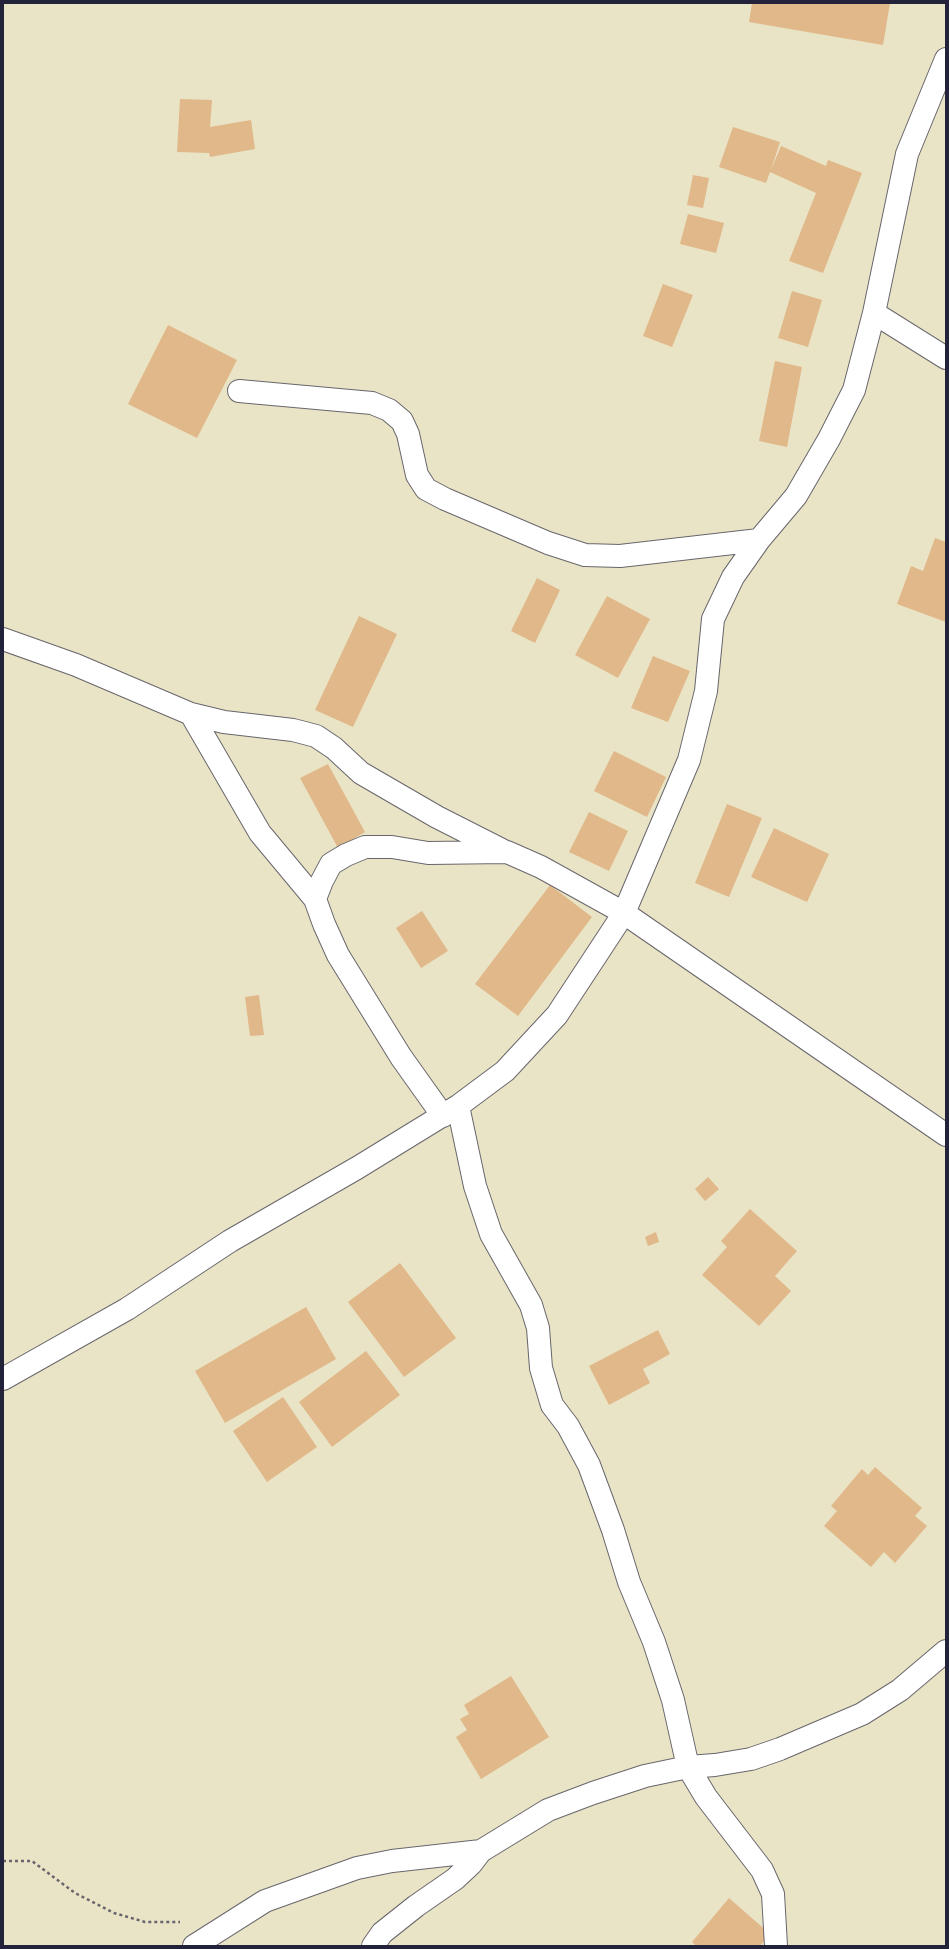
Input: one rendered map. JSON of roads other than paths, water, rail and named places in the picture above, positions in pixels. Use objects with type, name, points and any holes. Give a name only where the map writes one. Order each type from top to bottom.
[{"type":"street","points":[[3,1379],[127,1309],[230,1241],[357,1168],[451,1111],[505,1070],[557,1015],[624,913],[689,760],[706,691],[713,619],[733,577],[759,540],[796,496],[854,390],[874,313],[907,154],[946,59]]},
{"type":"street","points":[[874,313],[946,358]]},
{"type":"street","points":[[239,391],[357,401],[372,403],[389,410],[402,420],[408,434],[417,475],[426,488],[445,499],[548,543],[585,555],[620,556],[759,540]]},
{"type":"street","points":[[3,638],[76,666],[191,714],[224,722],[293,730],[316,736],[334,748],[361,773],[437,817],[507,852],[541,867],[624,913],[946,1134]]},
{"type":"street","points":[[191,714],[260,833],[315,899],[338,955],[401,1057],[451,1111],[491,1234],[531,1305],[538,1328],[541,1368],[552,1405],[568,1426],[589,1465],[613,1530],[629,1582],[654,1642],[671,1693],[688,1767],[706,1797],[762,1870],[773,1894],[776,1946]]},
{"type":"street","points":[[315,899],[331,864],[346,855],[365,847],[392,847],[428,853],[507,852]]},
{"type":"street","points":[[373,1946],[382,1933],[416,1906],[455,1880],[471,1864],[481,1851],[548,1810],[644,1776],[688,1767],[715,1765],[751,1758],[780,1749],[862,1714],[900,1690],[946,1651]]},
{"type":"street","points":[[194,1946],[265,1901],[357,1868],[481,1851]]}]
